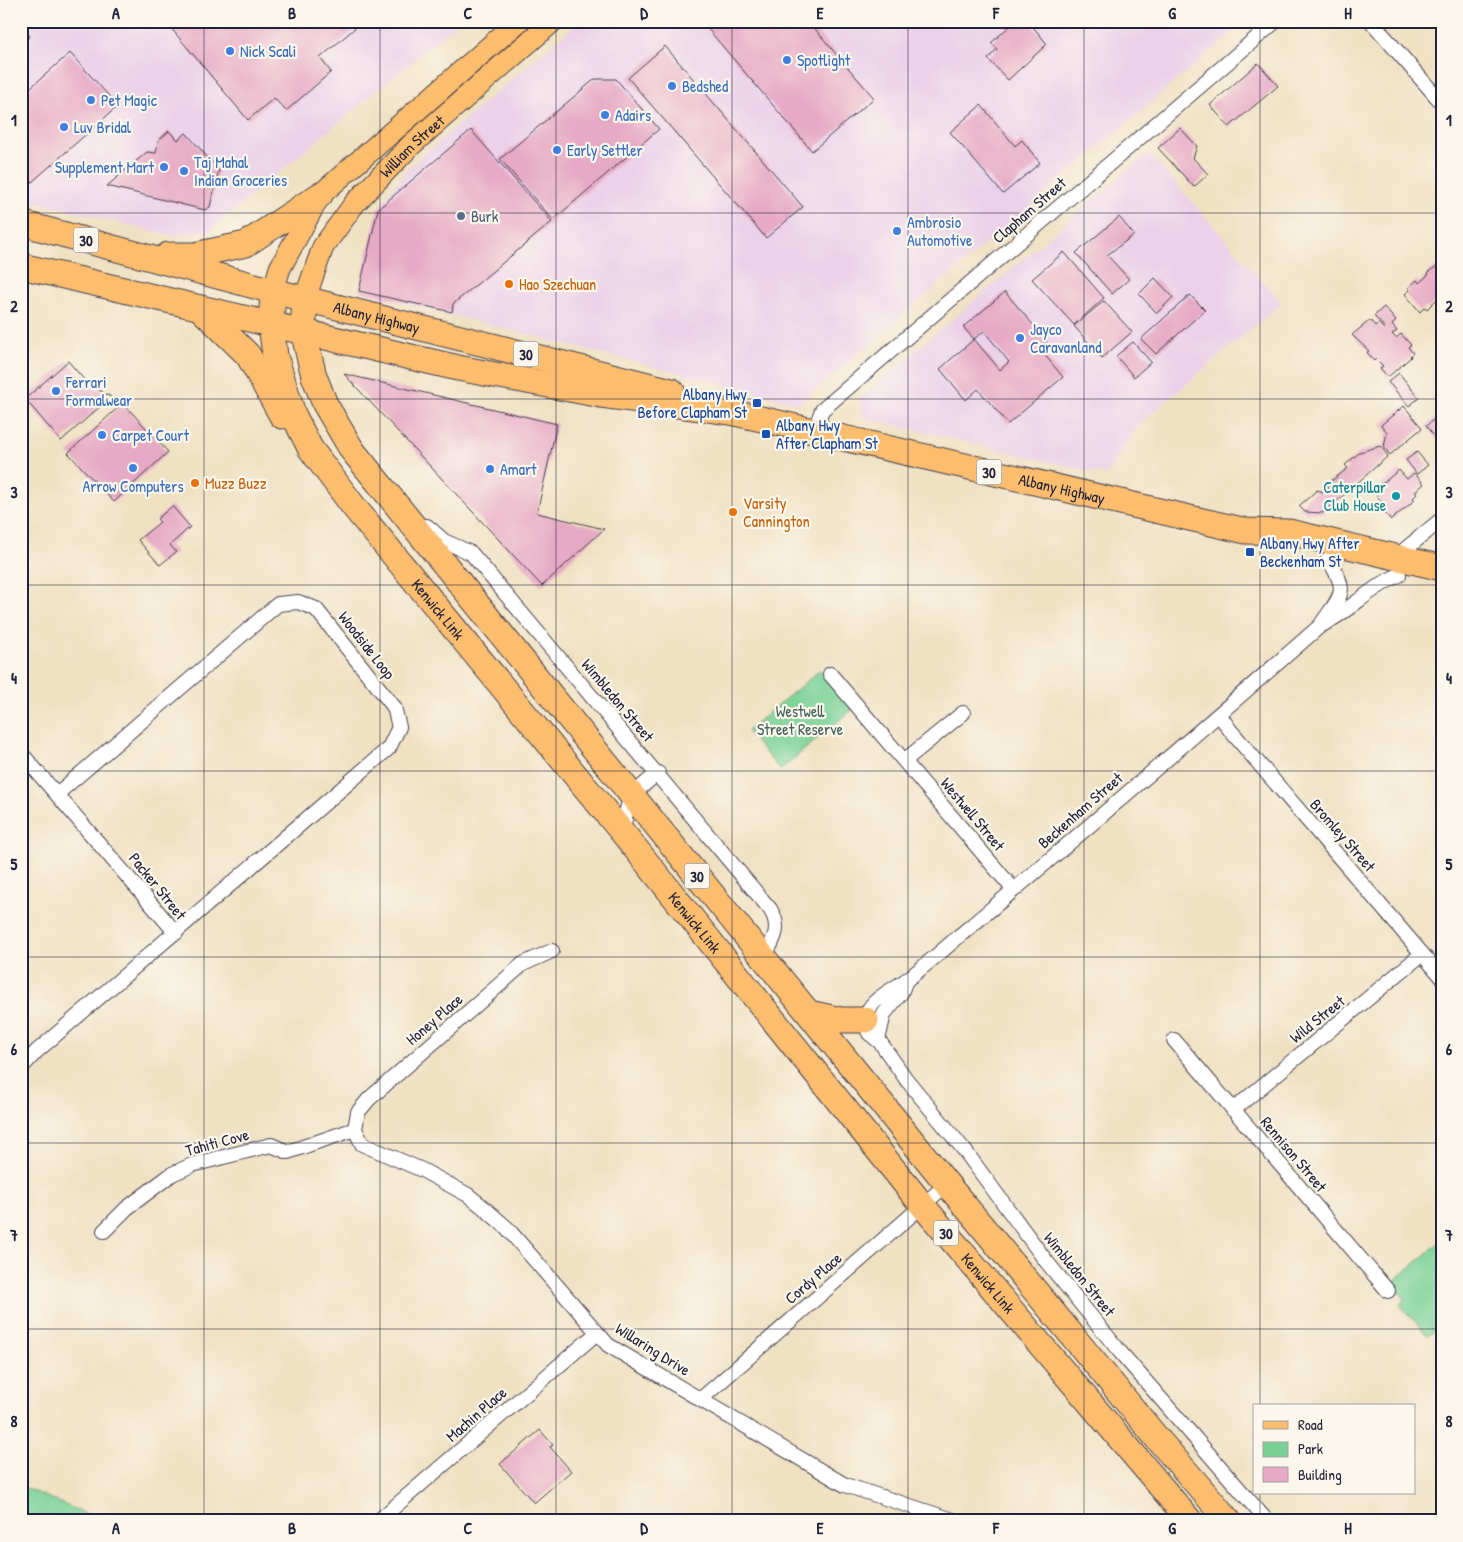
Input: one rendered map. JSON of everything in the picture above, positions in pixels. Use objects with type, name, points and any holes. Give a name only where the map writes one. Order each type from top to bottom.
[{"type":"highway","points":[[143,256],[195,255],[246,244],[266,233],[320,195]]},
{"type":"highway","name":"Albany Highway","points":[[21,223],[273,291],[674,391],[731,412]]},
{"type":"highway","name":"Albany Highway","points":[[21,266],[458,368],[601,395],[731,412],[1246,531],[1289,532],[1397,566],[1442,585]]},
{"type":"highway","name":"Kenwick Link","points":[[273,291],[271,324],[280,378],[292,414],[310,448],[354,507],[623,833],[923,1206],[1190,1521]]},
{"type":"highway","name":"Kenwick Link","points":[[305,298],[303,331],[314,376],[325,404],[352,450],[947,1184],[1156,1437],[1229,1521]]},
{"type":"highway","points":[[198,307],[248,355],[276,411],[310,448]]},
{"type":"highway","name":"Albany Highway","points":[[1246,531],[1285,549],[1328,559],[1397,566],[1442,568]]},
{"type":"highway","points":[[809,1013],[841,1020],[872,1030]]},
{"type":"main road","name":"William Street","points":[[273,291],[280,268],[320,195],[519,21]]},
{"type":"main road","name":"William Street","points":[[305,298],[323,247],[355,203],[411,145],[554,21]]},
{"type":"street","name":"Clapham Street","points":[[814,431],[822,410],[1276,21]]},
{"type":"street","points":[[1371,21],[1442,103]]},
{"type":"street","name":"Wimbledon Street","points":[[388,495],[408,506],[436,536],[471,553],[658,773],[774,915],[777,929],[764,957]]},
{"type":"street","name":"Beckenham Street","points":[[1320,626],[1337,618],[1372,588],[1397,566],[1442,519]]},
{"type":"street","name":"Beckenham Street","points":[[872,1030],[876,1000],[898,983],[906,980],[1014,890],[1320,626],[1336,605],[1341,594],[1339,579],[1328,559]]},
{"type":"street","name":"Woodside Loop","points":[[57,794],[278,604],[298,602],[316,609],[394,707],[399,728],[389,748],[176,932]]},
{"type":"street","name":"Westwell Street","points":[[830,674],[1014,890]]},
{"type":"street","points":[[904,761],[963,713]]},
{"type":"street","name":"Bromley Street","points":[[1219,714],[1230,730],[1442,977]]},
{"type":"street","name":"Packer Street","points":[[21,753],[176,932],[37,1050],[21,1068]]},
{"type":"street","points":[[623,833],[625,810],[631,795],[658,773]]},
{"type":"street","name":"Honey Place","points":[[355,1128],[358,1112],[369,1099],[523,964],[552,951]]},
{"type":"street","name":"Wild Street","points":[[1233,1110],[1422,954]]},
{"type":"street","points":[[872,1030],[901,993],[906,980]]},
{"type":"street","name":"Wimbledon Street","points":[[872,1030],[906,1079],[965,1151],[1046,1261],[1121,1353],[1267,1521]]},
{"type":"street","name":"Rennison Street","points":[[1174,1040],[1388,1291]]},
{"type":"street","name":"Tahiti Cove","points":[[104,1231],[127,1208],[172,1174],[192,1166],[270,1145],[288,1152],[355,1128]]},
{"type":"street","name":"Willaring Drive","points":[[355,1128],[362,1144],[422,1170],[468,1195],[483,1207],[507,1228],[608,1344],[845,1484],[956,1521]]},
{"type":"street","name":"Cordy Place","points":[[701,1399],[947,1184]]},
{"type":"street","name":"Machin Place","points":[[378,1521],[598,1333]]},
{"type":"shaded area","points":[[21,21],[460,21],[210,230],[173,236],[21,198]]},
{"type":"shaded area","points":[[580,21],[1246,21],[799,404],[359,291],[378,209],[406,170]]},
{"type":"shaded area","points":[[1148,153],[1282,303],[1139,424],[1106,475],[864,418],[859,399]]},
{"type":"green space","name":"Westwell Street Reserve","points":[[820,670],[853,709],[780,770],[747,731]]},
{"type":"green space","points":[[1442,1240],[1442,1325],[1428,1336],[1400,1305],[1405,1299],[1392,1283]]},
{"type":"green space","points":[[21,1486],[102,1521],[21,1521]]},
{"type":"building","points":[[165,21],[349,21],[355,28],[320,58],[331,72],[286,111],[274,98],[248,120]]},
{"type":"building","name":"Spotlight","points":[[701,21],[808,21],[874,98],[812,151]]},
{"type":"building","points":[[1015,21],[1023,27],[1029,22],[1047,44],[1008,80],[988,59],[997,49],[991,43]]},
{"type":"building","points":[[1173,21],[1184,21],[1178,27]]},
{"type":"building","points":[[21,25],[30,36],[21,44]]},
{"type":"building","points":[[665,46],[803,207],[766,238],[628,78]]},
{"type":"building","points":[[70,53],[118,106],[32,182],[21,179],[21,96]]},
{"type":"building","points":[[1258,63],[1278,86],[1229,127],[1210,105]]},
{"type":"building","points":[[595,79],[616,79],[659,129],[553,220],[500,159]]},
{"type":"building","points":[[981,105],[1015,146],[1022,140],[1040,163],[1003,194],[950,132]]},
{"type":"building","points":[[1180,128],[1197,146],[1193,158],[1208,174],[1194,187],[1158,148]]},
{"type":"building","name":"Burk","points":[[471,130],[552,222],[453,304],[452,312],[359,291],[378,209]]},
{"type":"building","points":[[169,131],[178,140],[186,133],[219,170],[210,207],[205,210],[107,186],[147,152],[156,153],[158,141]]},
{"type":"building","points":[[1119,217],[1134,235],[1107,255],[1129,279],[1112,294],[1076,253]]},
{"type":"building","points":[[1064,252],[1104,298],[1074,325],[1032,279]]},
{"type":"building","points":[[1442,263],[1442,294],[1427,309],[1425,307],[1420,312],[1405,294],[1410,290],[1408,288],[1417,280],[1419,283],[1429,274],[1428,272]]},
{"type":"building","points":[[1155,278],[1173,297],[1157,313],[1139,294]]},
{"type":"building","points":[[1005,292],[1047,341],[1039,348],[1063,377],[1008,424],[978,389],[966,400],[940,369],[974,339],[963,327]],"holes":[[[984,331],[1009,362],[1000,370],[974,339]]]},
{"type":"building","points":[[1190,295],[1205,310],[1156,354],[1141,339]]},
{"type":"building","points":[[1104,301],[1132,332],[1102,358],[1074,326]]},
{"type":"building","points":[[1384,307],[1396,321],[1392,325],[1397,331],[1392,334],[1396,338],[1401,334],[1411,345],[1408,347],[1413,353],[1411,357],[1388,377],[1380,368],[1383,366],[1376,359],[1374,361],[1367,352],[1369,351],[1352,335],[1370,320],[1375,326],[1378,323],[1384,329],[1374,316]]},
{"type":"building","points":[[1133,342],[1151,362],[1134,377],[1116,356]]},
{"type":"building","points":[[68,361],[87,383],[111,397],[61,441],[25,399]]},
{"type":"building","points":[[1399,373],[1419,398],[1409,406],[1388,382]]},
{"type":"building","name":"Amart","points":[[344,374],[557,424],[537,513],[604,529],[542,586]]},
{"type":"building","points":[[123,403],[168,452],[114,502],[68,453]]},
{"type":"building","points":[[1404,406],[1422,428],[1390,455],[1384,447],[1387,432],[1381,425]]},
{"type":"building","points":[[1439,415],[1442,419],[1442,446],[1426,426]]},
{"type":"building","points":[[1380,446],[1388,456],[1323,513],[1305,512],[1299,506],[1317,490],[1324,492],[1329,488],[1326,485],[1348,468],[1345,465],[1360,452]]},
{"type":"building","points":[[1417,452],[1428,465],[1417,474],[1406,460]]},
{"type":"building","name":"Caterpillar Club House","points":[[1399,470],[1407,479],[1414,473],[1424,484],[1415,492],[1417,494],[1413,498],[1415,500],[1391,520],[1378,505],[1382,502],[1373,491]]},
{"type":"building","points":[[172,506],[190,527],[170,545],[176,552],[160,565],[138,540],[160,522],[157,519]]},
{"type":"building","points":[[540,1430],[553,1445],[550,1447],[571,1471],[534,1503],[500,1464]]},
{"type":"place","name":"Nick Scali","points":[[230,51]]},
{"type":"place","name":"Spotlight","points":[[787,60]]},
{"type":"place","name":"Bedshed","points":[[672,86]]},
{"type":"place","name":"Pet Magic","points":[[91,100]]},
{"type":"place","name":"Adairs","points":[[605,115]]},
{"type":"place","name":"Luv Bridal","points":[[64,127]]},
{"type":"place","name":"Early Settler","points":[[557,150]]},
{"type":"place","name":"Supplement Mart","points":[[164,167]]},
{"type":"place","name":"Taj Mahal Indian Groceries","points":[[184,171]]},
{"type":"place","name":"Burk","points":[[461,216]]},
{"type":"place","name":"Ambrosio Automotive","points":[[897,231]]},
{"type":"place","name":"Hao Szechuan","points":[[509,284]]},
{"type":"place","name":"Jayco Caravanland","points":[[1020,338]]},
{"type":"place","name":"Ferrari Formalwear","points":[[56,391]]},
{"type":"place","name":"Albany Hwy Before Clapham St","points":[[757,403]]},
{"type":"place","name":"Albany Hwy After Clapham St","points":[[766,434]]},
{"type":"place","name":"Carpet Court","points":[[102,435]]},
{"type":"place","name":"Arrow Computers","points":[[133,468]]},
{"type":"place","name":"Amart","points":[[490,469]]},
{"type":"place","name":"Muzz Buzz","points":[[195,483]]},
{"type":"place","name":"Caterpillar Club House","points":[[1396,496]]},
{"type":"place","name":"Varsity Cannington","points":[[733,512]]},
{"type":"place","name":"Albany Hwy After Beckenham St","points":[[1250,552]]}]
